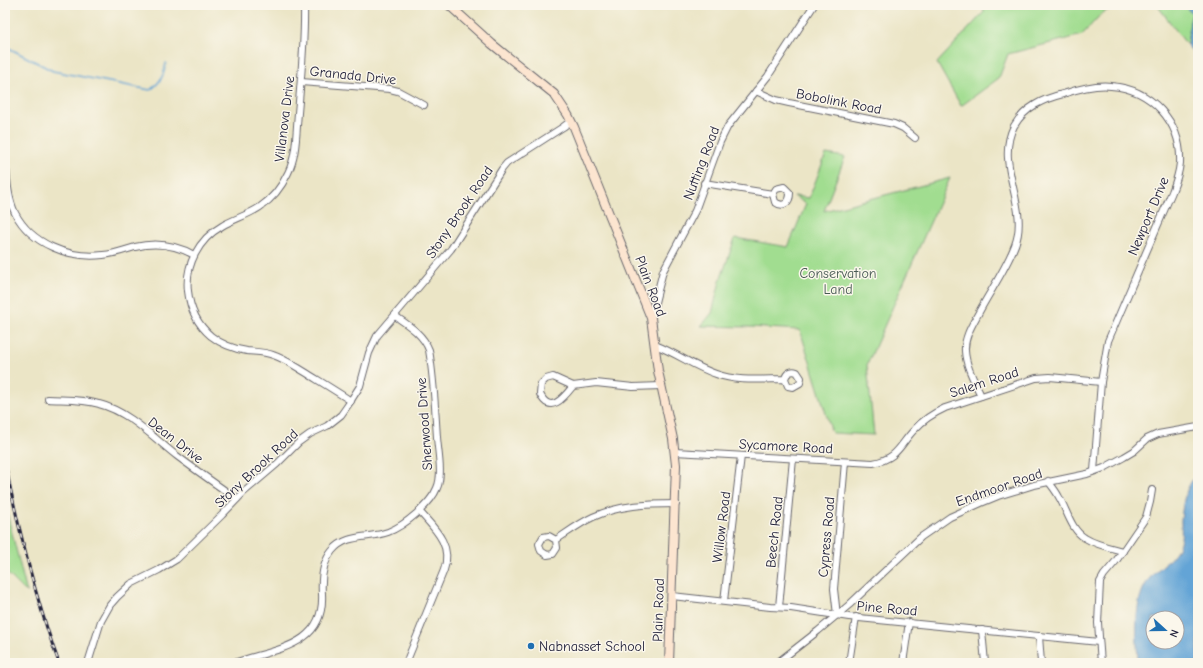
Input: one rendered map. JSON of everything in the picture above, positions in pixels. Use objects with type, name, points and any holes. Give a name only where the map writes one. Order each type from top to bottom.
[{"type":"main road","name":"Plain Road","points":[[449,5],[492,44],[551,91],[559,100],[571,120],[651,318],[661,386],[675,452],[676,504],[669,663]]},
{"type":"street","name":"Villanova Drive","points":[[304,5],[301,82],[294,153],[290,170],[275,194],[260,207],[222,226],[211,233],[202,243],[194,255],[188,274],[187,287],[189,301],[197,319],[210,335],[221,343],[234,348],[264,352],[280,358],[352,401]]},
{"type":"street","name":"Nutting Road","points":[[651,318],[663,271],[695,211],[704,183],[728,126],[756,91],[814,5]]},
{"type":"street","name":"Granada Drive","points":[[301,82],[390,89],[398,91],[424,105]]},
{"type":"street","name":"Newport Drive","points":[[981,396],[966,358],[965,343],[975,320],[1010,257],[1017,237],[1018,219],[1007,160],[1009,138],[1014,126],[1026,110],[1034,105],[1069,92],[1104,85],[1121,87],[1146,97],[1158,107],[1172,124],[1178,143],[1180,163],[1172,192],[1111,330],[1105,352],[1101,382],[1094,472]]},
{"type":"street","name":"Bobolink Road","points":[[756,91],[776,100],[894,124],[903,128],[915,138]]},
{"type":"street","name":"Stony Brook Road","points":[[88,663],[101,621],[110,605],[117,597],[131,584],[159,570],[176,558],[299,442],[337,419],[352,401],[360,386],[369,353],[374,342],[383,329],[451,248],[507,163],[563,127],[571,120]]},
{"type":"street","points":[[5,159],[9,194],[15,212],[26,229],[43,243],[63,251],[93,255],[102,255],[138,246],[159,244],[174,246],[194,255]]},
{"type":"street","points":[[704,183],[772,194]]},
{"type":"street","points":[[645,302],[656,299]]},
{"type":"street","name":"Sherwood Drive","points":[[234,663],[295,643],[309,633],[315,626],[320,616],[322,607],[321,586],[324,566],[332,551],[352,537],[388,532],[403,524],[419,511],[437,490],[440,475],[430,359],[426,344],[421,337],[407,324],[395,316]]},
{"type":"street","points":[[655,345],[711,372],[724,376],[757,379],[785,379]]},
{"type":"street","name":"Salem Road","points":[[894,455],[914,429],[932,414],[945,408],[1036,378],[1050,377],[1101,382]]},
{"type":"street","points":[[573,386],[561,401],[554,404],[544,400],[540,394],[542,384],[550,378],[557,378],[573,386],[596,383],[633,388],[661,386]]},
{"type":"street","name":"Dean Drive","points":[[48,399],[79,400],[99,404],[115,410],[138,425],[192,468],[237,499]]},
{"type":"street","name":"Endmoor Road","points":[[777,663],[837,615],[921,537],[950,517],[981,503],[1048,481],[1094,472],[1118,461],[1147,439],[1158,434],[1198,427]]},
{"type":"street","name":"Sycamore Road","points":[[675,452],[873,463],[889,459],[894,455]]},
{"type":"street","name":"Willow Road","points":[[724,602],[741,456]]},
{"type":"street","name":"Beech Road","points":[[779,607],[793,459]]},
{"type":"street","name":"Cypress Road","points":[[837,615],[834,590],[845,462]]},
{"type":"street","points":[[1048,481],[1080,534],[1086,539],[1123,551]]},
{"type":"street","points":[[1101,663],[1098,617],[1100,582],[1146,517],[1152,490]]},
{"type":"street","points":[[556,540],[585,521],[614,510],[646,505],[676,504]]},
{"type":"street","points":[[406,663],[444,570],[446,560],[446,550],[442,539],[419,511]]},
{"type":"street","name":"Pine Road","points":[[672,596],[791,608],[837,615],[1099,642]]},
{"type":"street","points":[[849,663],[856,617]]},
{"type":"street","points":[[903,663],[909,622]]},
{"type":"street","points":[[982,630],[985,663]]},
{"type":"street","points":[[1039,636],[1041,663]]},
{"type":"green space","points":[[983,5],[1119,5],[1102,13],[1082,35],[1008,54],[999,78],[961,106],[937,63],[984,12]]},
{"type":"green space","points":[[1157,5],[1183,5],[1192,13],[1187,45]]},
{"type":"green space","name":"Conservation Land","points":[[826,154],[845,157],[824,211],[950,178],[867,365],[874,435],[832,433],[800,330],[701,326],[712,313],[720,281],[735,238],[788,247],[806,204],[794,196],[809,198]]},
{"type":"green space","points":[[5,505],[27,593],[5,571]]},
{"type":"water","points":[[1183,5],[1198,6],[1198,58],[1187,45],[1192,13]]},
{"type":"water","points":[[1198,472],[1198,663],[1138,663],[1137,620],[1140,598],[1149,579],[1172,557],[1179,546],[1183,506],[1187,489]]},
{"type":"waterway","points":[[5,46],[53,71],[150,90],[161,79],[166,63]]},
{"type":"railway","points":[[5,463],[28,564],[42,614],[59,663]]},
{"type":"place","name":"Nabnasset School","points":[[531,646]]}]
